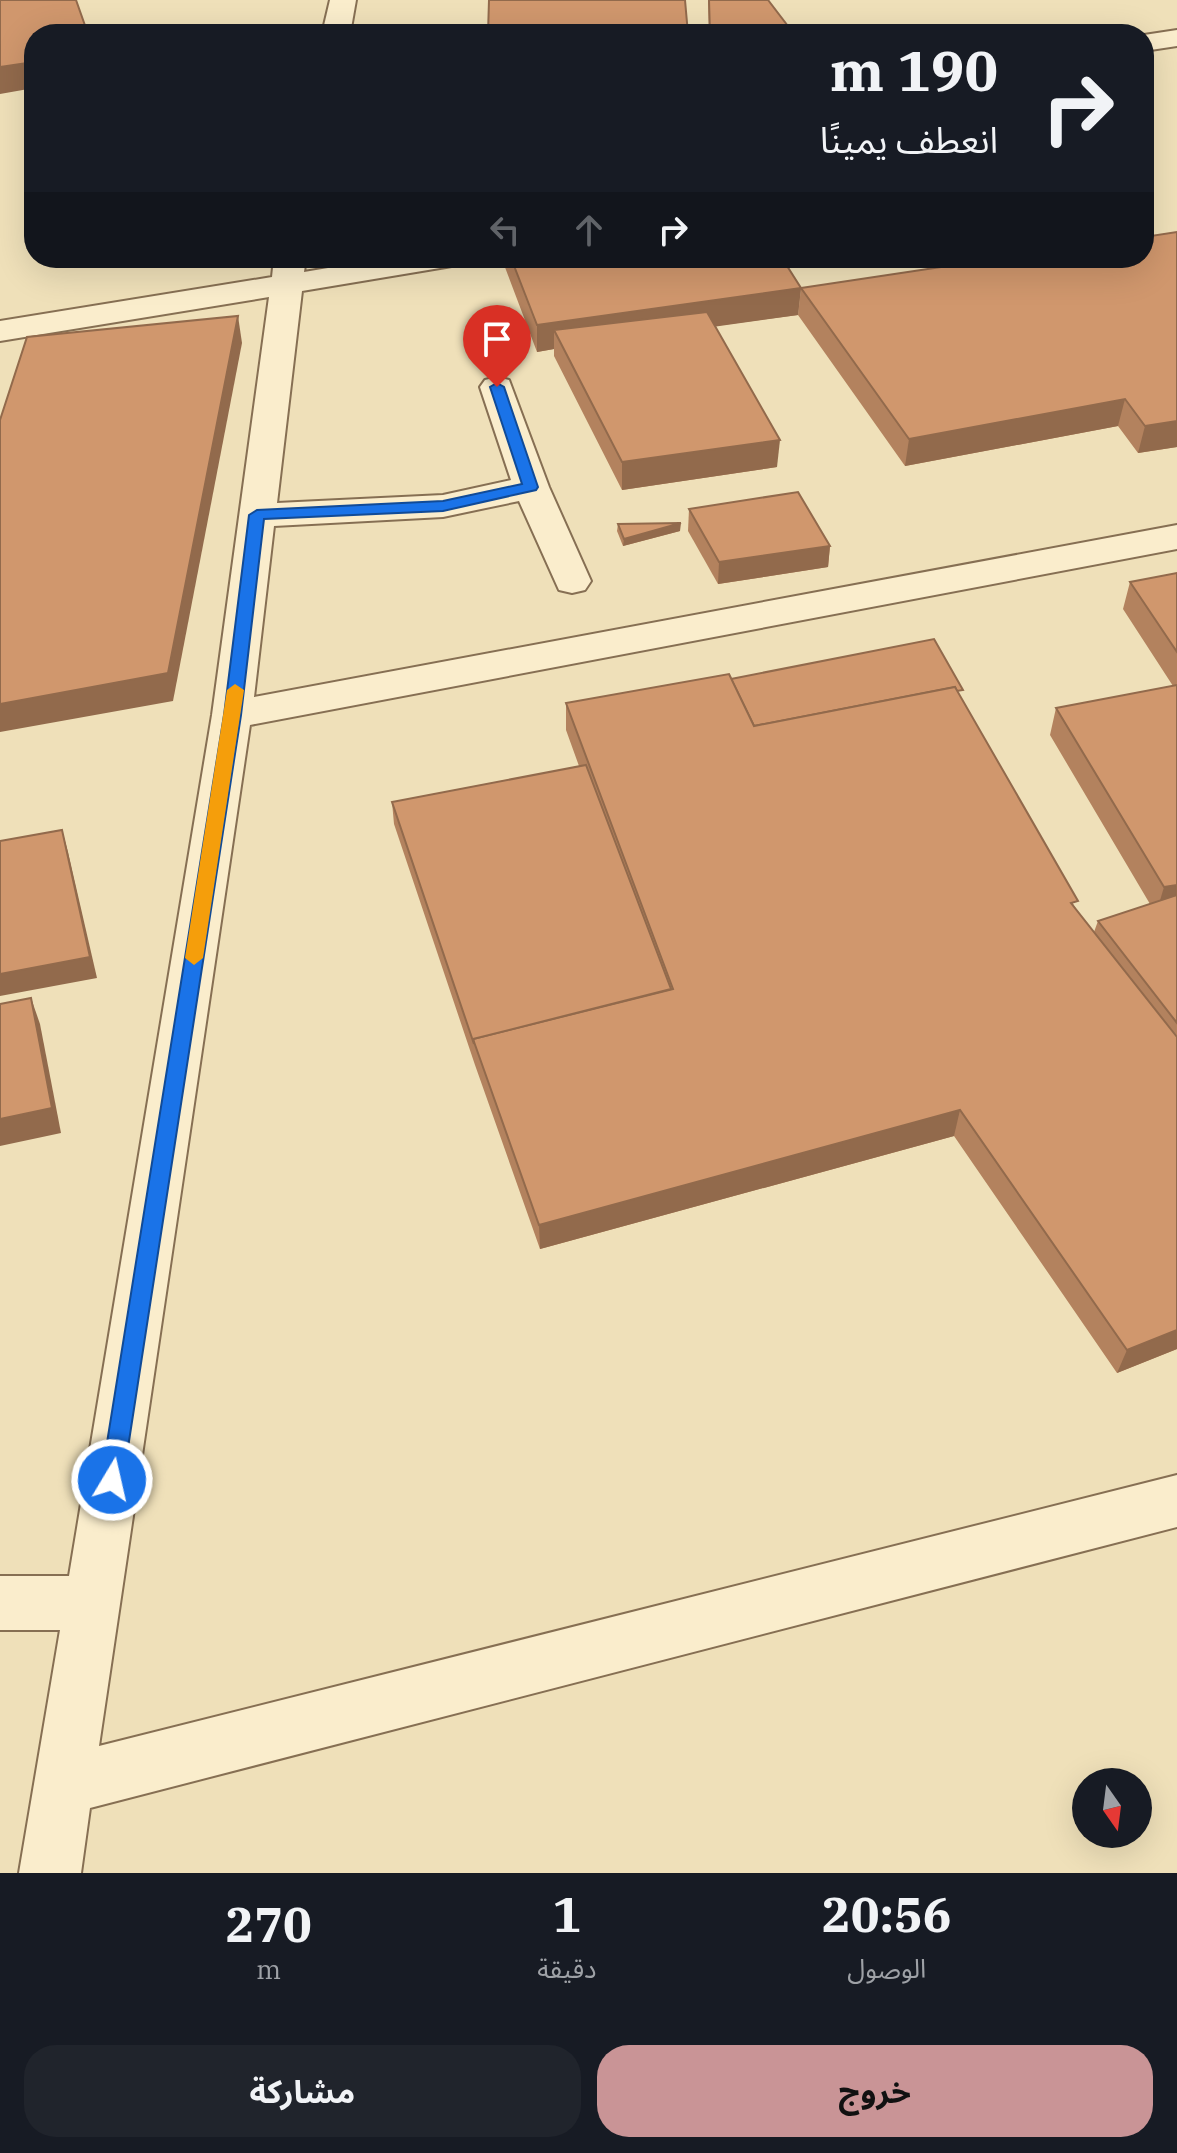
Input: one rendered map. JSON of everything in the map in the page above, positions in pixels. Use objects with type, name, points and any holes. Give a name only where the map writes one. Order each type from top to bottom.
[{"type":"street","points":[[338,24],[343,0]]},
{"type":"street","points":[[1154,41],[1177,38]]},
{"type":"street","points":[[0,331],[288,272],[333,268]]},
{"type":"street","points":[[50,1873],[232,715],[288,272]]},
{"type":"street","points":[[497,387],[531,487],[572,581]]},
{"type":"street","points":[[257,515],[443,506],[531,487]]},
{"type":"street","points":[[232,715],[1177,537]]},
{"type":"street","points":[[64,1785],[1177,1501]]},
{"type":"street","points":[[0,1603],[92,1603]]},
{"type":"building","points":[[0,0],[76,0],[84,24],[24,24],[24,63],[0,67]]},
{"type":"building","points":[[489,0],[685,0],[687,24],[488,24]]},
{"type":"building","points":[[709,0],[768,0],[786,24],[710,24]]},
{"type":"building","points":[[1177,232],[1177,421],[1145,426],[1125,399],[909,439],[801,288],[934,268],[1154,268],[1154,235]]},
{"type":"building","points":[[515,268],[788,268],[801,288],[537,325]]},
{"type":"building","points":[[707,312],[780,440],[622,462],[554,330]]},
{"type":"building","points":[[238,316],[168,673],[0,704],[0,420],[27,337]]},
{"type":"building","points":[[798,492],[830,546],[719,562],[689,509]]},
{"type":"building","points":[[681,523],[624,539],[618,524]]},
{"type":"building","points":[[1177,573],[1177,652],[1130,582]]},
{"type":"building","points":[[934,639],[963,690],[957,691],[955,687],[754,726],[731,679]]},
{"type":"building","points":[[729,674],[754,726],[955,687],[1078,901],[1071,903],[1177,1037],[1177,1330],[1127,1350],[960,1110],[539,1225],[473,1039],[673,989],[566,703]]},
{"type":"building","points":[[1177,685],[1177,885],[1164,887],[1056,708]]},
{"type":"building","points":[[586,765],[671,989],[473,1039],[474,1044],[392,802]]},
{"type":"building","points":[[62,830],[90,957],[0,974],[0,841]]},
{"type":"building","points":[[1177,895],[1177,1023],[1098,921]]},
{"type":"building","points":[[31,998],[52,1108],[0,1119],[0,1004]]},
{"type":"slow traffic","points":[[194,958],[235,690]]},
{"type":"route","points":[[112,1480],[232,715],[257,515],[443,506],[531,487],[497,387]]}]
